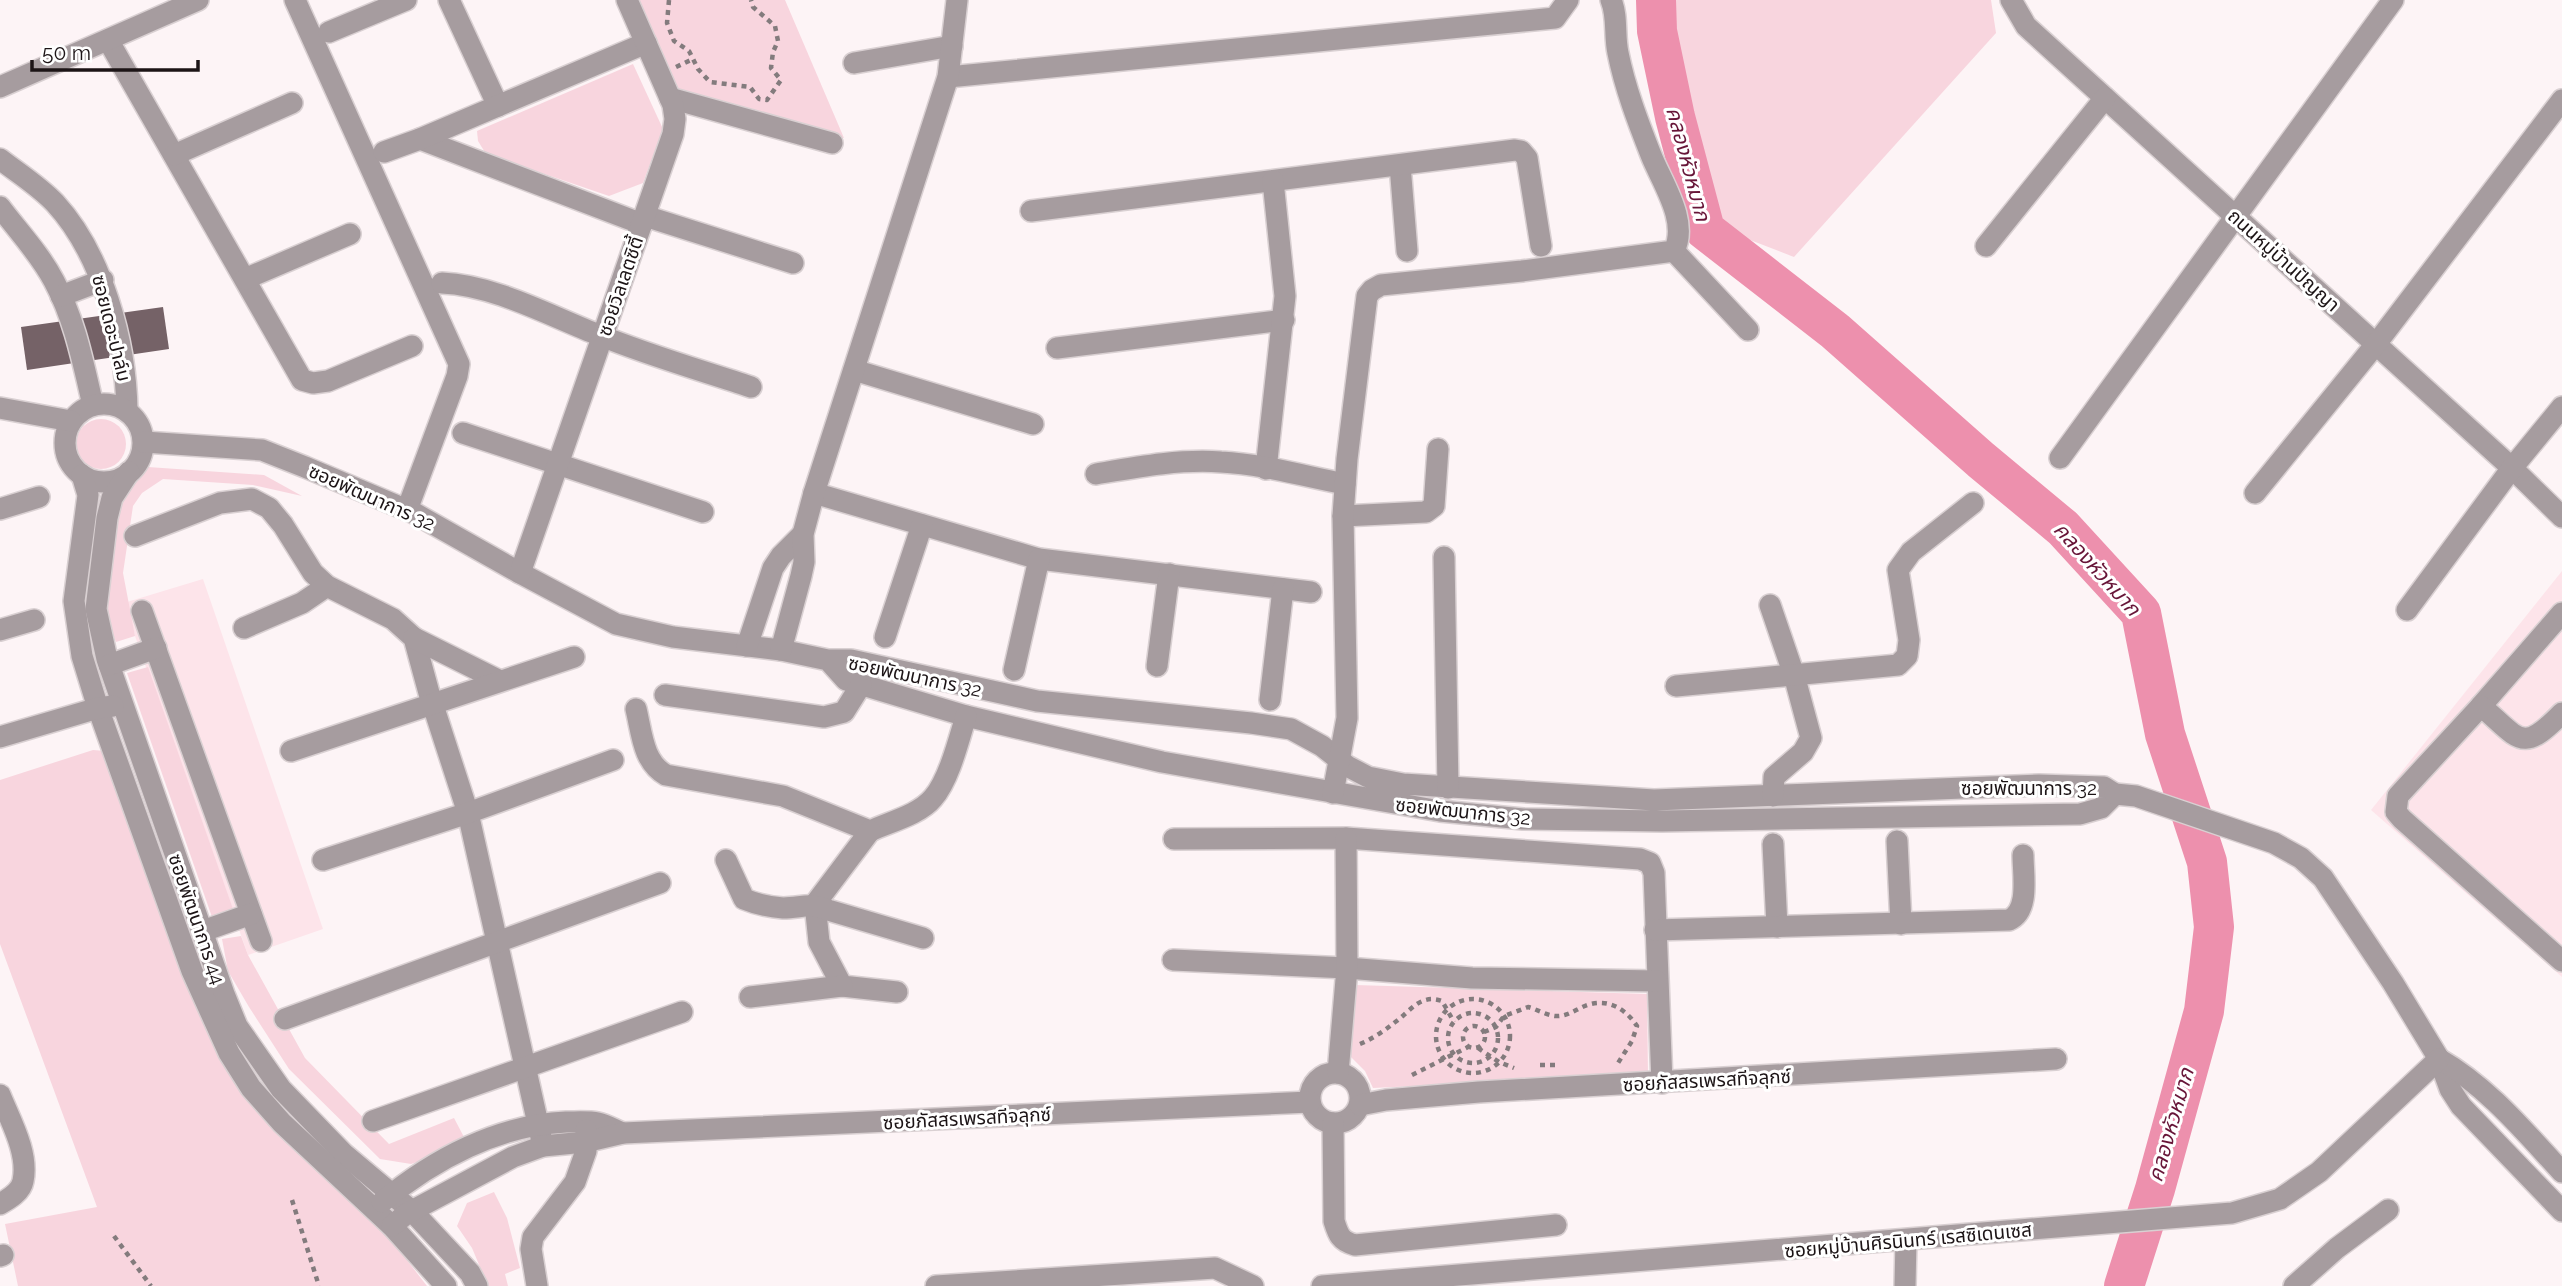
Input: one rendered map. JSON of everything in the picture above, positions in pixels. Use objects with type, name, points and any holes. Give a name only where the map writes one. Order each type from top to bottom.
[{"type":"street","points":[[0,88],[198,0]]},
{"type":"street","points":[[295,0],[458,364],[457,376],[407,510]]},
{"type":"street","points":[[329,32],[405,0]]},
{"type":"street","points":[[449,0],[498,106]]},
{"type":"street","name":"ซอยวิลเลตซิตี้","points":[[520,573],[673,134],[675,119],[670,98],[627,0]]},
{"type":"street","points":[[781,650],[804,562],[803,534],[814,493],[948,77],[957,0]]},
{"type":"street","points":[[948,77],[1555,18],[1568,0]]},
{"type":"street","points":[[1611,0],[1616,11],[1617,48],[1625,84],[1679,228],[1679,241],[1674,251]]},
{"type":"street","name":"ถนนหมู่บ้านปัญญา","points":[[2011,0],[2026,26],[2512,468],[2562,517]]},
{"type":"street","points":[[2060,458],[2234,215],[2393,0]]},
{"type":"street","points":[[108,40],[302,380],[313,383],[328,381],[412,345]]},
{"type":"street","points":[[384,152],[646,43]]},
{"type":"street","points":[[854,63],[952,46]]},
{"type":"street","points":[[1986,246],[2105,97]]},
{"type":"street","points":[[670,98],[832,143]]},
{"type":"street","points":[[2255,492],[2376,344],[2562,100]]},
{"type":"street","points":[[174,155],[292,103]]},
{"type":"street","points":[[420,138],[643,220],[793,263]]},
{"type":"street","points":[[1031,211],[1515,150],[1521,151],[1527,158],[1541,246]]},
{"type":"street","name":"ซอยเดอะปาล์ม","points":[[0,159],[54,202],[89,249],[103,280],[125,370],[127,411]]},
{"type":"street","points":[[1400,165],[1407,251]]},
{"type":"street","points":[[0,196],[23,178]]},
{"type":"street","points":[[1266,469],[1285,285],[1273,181]]},
{"type":"street","name":"ซอยเดอะปาล์ม","points":[[0,207],[37,254],[61,296],[78,344],[93,405]]},
{"type":"street","points":[[245,279],[350,234]]},
{"type":"street","points":[[1674,251],[1748,330]]},
{"type":"street","points":[[1333,793],[1347,718],[1343,516],[1345,484],[1367,296],[1381,285],[1522,271],[1674,251]]},
{"type":"street","points":[[61,296],[103,280]]},
{"type":"street","points":[[442,283],[463,284],[489,291],[602,337],[751,387]]},
{"type":"street","points":[[1057,348],[1283,320]]},
{"type":"street","points":[[853,370],[1033,424]]},
{"type":"street","points":[[93,405],[116,405],[127,411],[142,430],[144,442],[141,455],[129,472],[113,481],[100,482],[82,475],[70,463],[66,453],[65,442],[71,421],[80,411],[93,405]]},
{"type":"street","points":[[2407,610],[2512,468],[2562,407]]},
{"type":"street","points":[[0,408],[71,421]]},
{"type":"street","points":[[463,433],[703,512]]},
{"type":"street","name":"ซอยพัฒนาการ 32","points":[[144,442],[262,450],[407,510],[616,624],[673,637],[781,650],[828,660],[851,660],[1037,701],[1291,729],[1368,776],[1403,784],[1448,789],[1654,800],[2039,785],[2104,787],[2274,843],[2301,858],[2323,878],[2393,983],[2439,1059],[2450,1089],[2461,1106],[2562,1211]]},
{"type":"street","points":[[1343,516],[1426,512],[1434,506],[1438,449]]},
{"type":"street","points":[[1096,474],[1142,466],[1205,461],[1345,484]]},
{"type":"street","name":"ซอยพัฒนาการ 44","points":[[129,472],[112,498],[107,518],[96,609],[109,665],[223,995],[237,1027],[281,1089],[344,1154],[412,1211],[470,1273],[477,1286]]},
{"type":"street","name":"ซอยพัฒนาการ 44","points":[[82,475],[88,495],[74,601],[82,656],[192,971],[229,1053],[251,1088],[282,1123],[393,1226],[446,1286]]},
{"type":"street","points":[[814,493],[1039,559],[1311,592]]},
{"type":"street","points":[[0,509],[39,497]]},
{"type":"street","points":[[135,536],[220,503],[252,499],[269,508],[283,524],[313,573],[327,586],[393,619],[414,638],[498,680]]},
{"type":"street","points":[[1676,686],[1898,665],[1907,656],[1909,639],[1898,570],[1912,552],[1973,503]]},
{"type":"street","points":[[885,637],[922,525]]},
{"type":"street","points":[[747,646],[773,568],[803,534]]},
{"type":"street","points":[[1444,557],[1448,789]]},
{"type":"street","points":[[1014,670],[1039,559]]},
{"type":"street","points":[[1157,666],[1169,574]]},
{"type":"street","points":[[244,628],[302,603],[327,586]]},
{"type":"street","points":[[1270,700],[1283,589]]},
{"type":"street","points":[[1770,605],[1794,675],[1811,738],[1802,752],[1774,777],[1773,796]]},
{"type":"street","points":[[142,611],[261,941]]},
{"type":"street","points":[[0,630],[34,620]]},
{"type":"street","points":[[2558,624],[2398,796],[2396,812],[2562,961]]},
{"type":"street","points":[[414,638],[468,813],[543,1146]]},
{"type":"street","points":[[109,665],[156,649]]},
{"type":"street","points":[[291,751],[498,680],[574,657]]},
{"type":"street","name":"ซอยพัฒนาการ 32","points":[[828,660],[846,680],[966,716],[1162,762],[1440,811],[1523,819],[1662,821],[2080,814],[2101,808],[2126,795]]},
{"type":"street","points":[[665,695],[824,717],[844,712],[862,685]]},
{"type":"street","points":[[0,737],[98,708],[123,704]]},
{"type":"street","points":[[2481,706],[2520,738],[2533,738],[2542,733],[2562,713]]},
{"type":"street","points":[[636,709],[647,757],[654,768],[666,775],[783,796],[870,831]]},
{"type":"street","points":[[842,986],[819,942],[815,905],[870,831],[915,811],[933,798],[955,753],[966,716]]},
{"type":"street","points":[[323,860],[468,813],[613,760]]},
{"type":"street","points":[[1338,1073],[1347,968],[1346,838]]},
{"type":"street","points":[[1174,839],[1346,838],[1640,859],[1650,863],[1654,873],[1662,1083]]},
{"type":"street","points":[[1896,841],[1901,924]]},
{"type":"street","points":[[1773,844],[1777,927]]},
{"type":"street","points":[[1655,930],[1996,922],[2017,917],[2022,908],[2023,855]]},
{"type":"street","points":[[726,860],[744,899],[784,908],[815,905],[923,937]]},
{"type":"street","points":[[285,1019],[660,883]]},
{"type":"street","points":[[203,931],[251,915]]},
{"type":"street","points":[[1173,960],[1347,968],[1472,978],[1657,981]]},
{"type":"street","points":[[750,997],[842,986],[897,992]]},
{"type":"street","points":[[373,1121],[682,1012]]},
{"type":"street","name":"ซอยภัสสรเพรสทีจลุกซ์","points":[[1333,1124],[1350,1119],[1360,1105],[1386,1100],[2056,1059]]},
{"type":"street","name":"ซอยพัฒนาการ 32","points":[[2439,1059],[2479,1086],[2562,1172]]},
{"type":"street","name":"ซอยหมู่บ้านศิรนินทร์ เรสซิเดนเซส","points":[[1322,1286],[2232,1213],[2280,1199],[2319,1172],[2439,1059]]},
{"type":"street","points":[[1360,1105],[1360,1091],[1356,1084],[1351,1078],[1338,1073],[1323,1076],[1310,1094],[1310,1102],[1318,1117],[1333,1124],[1334,1221],[1337,1234],[1345,1242],[1355,1245],[1556,1225]]},
{"type":"street","points":[[0,1095],[23,1155],[23,1183],[12,1198],[0,1204]]},
{"type":"street","name":"ซอยภัสสรเพรสทีจลุกซ์","points":[[374,1208],[430,1168],[469,1146],[538,1123],[586,1132],[623,1133],[1310,1102]]},
{"type":"street","points":[[537,1286],[531,1249],[533,1237],[575,1182],[586,1151],[586,1132]]},
{"type":"street","name":"ซอยภัสสรเพรสทีจลุกซ์","points":[[393,1226],[412,1211],[513,1157],[586,1132]]},
{"type":"street","points":[[2294,1286],[2337,1248],[2388,1210]]},
{"type":"street","points":[[1905,1286],[1906,1240]]},
{"type":"street","points":[[936,1286],[1215,1268],[1253,1286]]},
{"type":"path","points":[[669,0],[667,23],[674,41],[689,51],[698,69],[710,82],[750,87],[759,99],[767,100],[781,80],[771,68],[778,41],[775,26],[752,7],[751,0]]},
{"type":"path","points":[[1340,1051],[1369,1040],[1396,1023],[1418,1002],[1433,998],[1442,1001],[1454,1022]]},
{"type":"path","points":[[1480,1000],[1492,1004],[1504,1016],[1510,1034],[1509,1046],[1499,1062],[1485,1071],[1473,1073],[1461,1072],[1444,1059],[1437,1045],[1436,1033],[1439,1021],[1448,1009],[1456,1003],[1480,1000]]},
{"type":"path","points":[[1484,1032],[1496,1027],[1504,1016],[1528,1007],[1555,1016],[1573,1013],[1590,1004],[1609,1004],[1629,1014],[1637,1027],[1617,1066]]},
{"type":"path","points":[[1476,1013],[1492,1020],[1496,1027],[1498,1044],[1491,1056],[1482,1062],[1473,1063],[1465,1062],[1454,1054],[1448,1037],[1454,1022],[1460,1016],[1476,1013]]},
{"type":"path","points":[[1468,1047],[1462,1038],[1467,1028],[1474,1026],[1484,1032]]},
{"type":"path","points":[[1478,1048],[1484,1043],[1484,1032]]},
{"type":"path","points":[[1386,1100],[1404,1080],[1468,1047],[1478,1048],[1499,1062],[1519,1069]]},
{"type":"path","points":[[1530,1067],[1550,1063],[1563,1065]]},
{"type":"path","points":[[292,1200],[319,1286]]},
{"type":"path","points":[[114,1236],[151,1286]]},
{"type":"shaded area","points":[[631,0],[785,0],[844,138],[675,92]]},
{"type":"shaded area","points":[[1665,0],[1991,0],[1996,33],[1794,257],[1719,228],[1675,117]]},
{"type":"shaded area","points":[[633,64],[663,129],[643,183],[609,196],[486,154],[478,141],[477,131]]},
{"type":"shaded area","points":[[101,419],[118,427],[126,444],[118,461],[101,469],[84,461],[76,444],[84,427]]},
{"type":"shaded area","points":[[148,467],[264,475],[302,496],[253,485],[163,479],[142,493],[133,506],[123,573],[135,636],[116,642],[109,625],[104,594],[113,493]]},
{"type":"shaded area","points":[[2562,571],[2562,977],[2371,810]]},
{"type":"shaded area","points":[[203,579],[323,929],[248,955],[135,636],[127,602]]},
{"type":"shaded area","points":[[148,667],[233,909],[212,917],[127,673]]},
{"type":"shaded area","points":[[93,750],[105,751],[222,1060],[382,1228],[427,1286],[18,1286],[5,1224],[97,1207],[0,944],[0,780]]},
{"type":"shaded area","points":[[241,936],[248,955],[305,1058],[389,1144],[454,1118],[465,1139],[435,1156],[411,1164],[380,1159],[289,1069],[249,1007],[228,971],[222,939]]},
{"type":"shaded area","points":[[1355,985],[1647,994],[1648,1075],[1373,1088],[1365,1071],[1350,1056]]},
{"type":"shaded area","points":[[494,1192],[507,1218],[520,1268],[505,1274],[508,1286],[488,1286],[472,1248],[457,1226],[467,1203]]},
{"type":"building","points":[[163,307],[169,349],[27,370],[21,327]]},
{"type":"waterway","name":"คลองหัวหมาก","points":[[1656,0],[1657,31],[1675,117],[1705,230],[1835,331],[1981,460],[2063,528],[2141,613],[2165,734],[2207,862],[2214,927],[2204,1011],[2155,1189],[2124,1286]]}]
